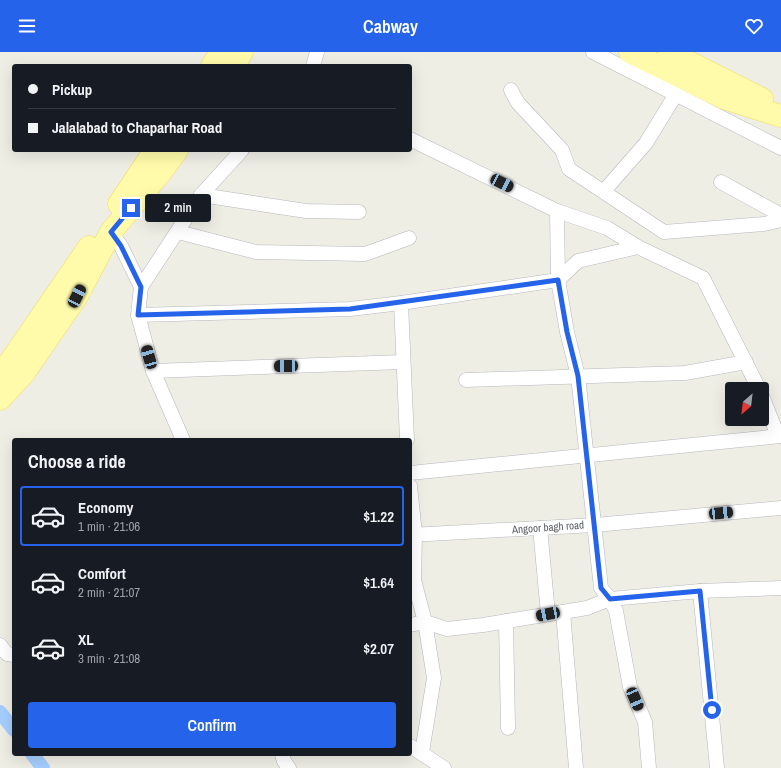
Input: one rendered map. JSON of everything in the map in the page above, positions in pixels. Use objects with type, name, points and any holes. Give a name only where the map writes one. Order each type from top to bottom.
[{"type":"main road","points":[[213,64],[221,52]]},
{"type":"main road","points":[[234,64],[242,52]]},
{"type":"main road","points":[[630,52],[724,98],[781,116]]},
{"type":"main road","points":[[669,52],[781,108]]},
{"type":"main road","points":[[0,373],[10,362],[154,152]]},
{"type":"main road","points":[[0,399],[24,373],[77,296],[111,232],[161,172],[175,152]]},
{"type":"street","points":[[314,64],[317,52]]},
{"type":"street","points":[[593,52],[781,148]]},
{"type":"street","points":[[511,90],[518,103],[562,150],[569,170],[604,191],[664,232],[764,224],[781,220]]},
{"type":"street","points":[[604,191],[646,143],[676,94]]},
{"type":"street","points":[[412,140],[557,211],[607,228],[638,247],[703,278],[756,382]]},
{"type":"street","points":[[182,438],[153,371],[138,315],[141,287],[202,195],[240,152]]},
{"type":"street","points":[[721,182],[781,215]]},
{"type":"street","points":[[202,195],[306,211],[360,212]]},
{"type":"street","points":[[557,211],[558,280],[567,332],[578,376],[588,456],[601,588],[610,599],[616,611],[630,688],[645,722],[648,768]]},
{"type":"street","points":[[111,232],[121,246],[141,287]]},
{"type":"street","points":[[178,232],[256,252],[366,254],[409,238]]},
{"type":"street","points":[[138,315],[350,309],[401,303],[558,280],[578,261],[638,247]]},
{"type":"street","points":[[401,303],[407,438]]},
{"type":"street","points":[[153,371],[403,362]]},
{"type":"street","points":[[466,380],[685,372],[746,362]]},
{"type":"street","points":[[412,473],[780,436],[769,412]]},
{"type":"street","name":"Angoor bagh road","points":[[413,535],[595,525],[781,508]]},
{"type":"street","points":[[412,519],[414,580],[425,622],[434,678],[416,749],[444,768]]},
{"type":"street","points":[[540,528],[548,614]]},
{"type":"street","points":[[412,625],[425,622],[447,628],[506,621],[587,608],[610,599],[700,591],[781,588]]},
{"type":"street","points":[[700,591],[718,768]]},
{"type":"street","points":[[563,612],[574,727],[576,768]]},
{"type":"street","points":[[506,621],[508,728]]},
{"type":"street","points":[[0,645],[7,654],[12,655]]},
{"type":"street","points":[[283,756],[289,768]]},
{"type":"waterway","points":[[0,712],[12,727]]},
{"type":"waterway","points":[[34,756],[43,768]]},
{"type":"route","points":[[131,208],[111,232],[121,246],[141,287],[138,315],[350,309],[558,280],[567,332],[578,376],[588,456],[601,588],[610,599],[636,598],[700,591],[712,710]]}]
